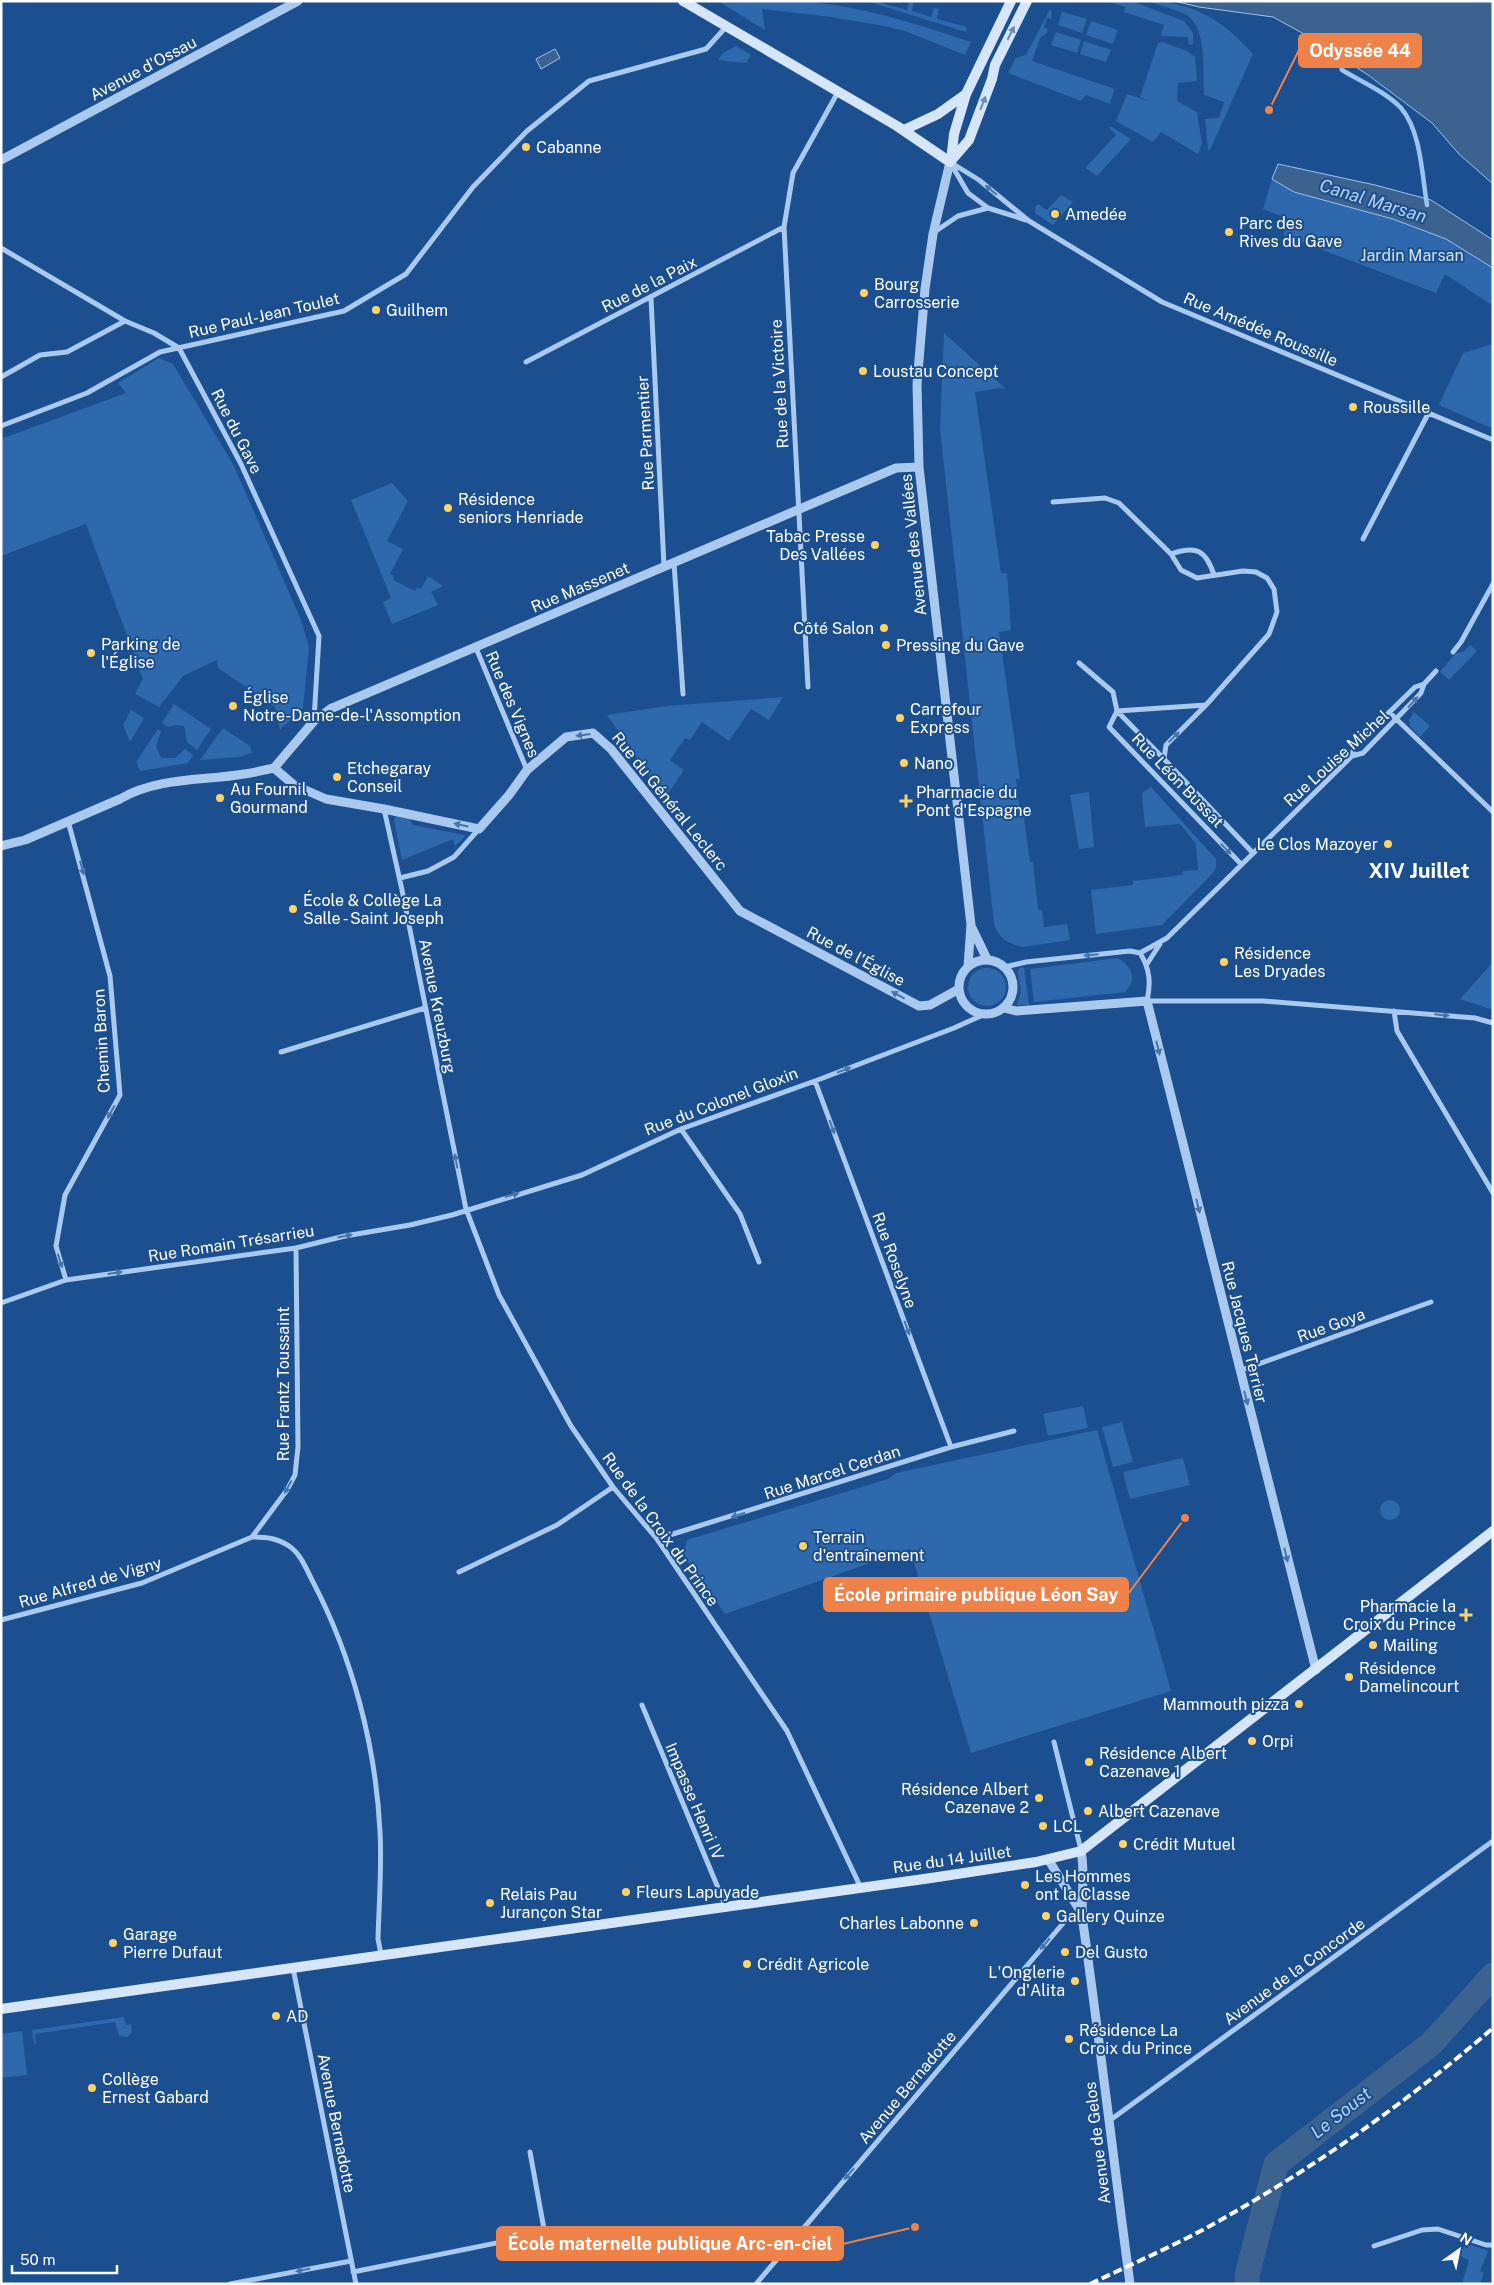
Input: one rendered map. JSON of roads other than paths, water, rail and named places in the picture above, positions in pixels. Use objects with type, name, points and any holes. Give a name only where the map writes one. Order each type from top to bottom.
[{"type":"main road","points":[[683,1],[904,130],[950,162]]},
{"type":"main road","name":"Avenue des Vallées","points":[[950,162],[954,134],[966,94],[1011,1]]},
{"type":"main road","name":"Avenue des Vallées","points":[[950,162],[969,140],[992,80],[995,66],[1027,1]]},
{"type":"main road","points":[[904,130],[938,114],[966,94]]},
{"type":"main road","points":[[1081,1851],[1493,1531]]},
{"type":"main road","name":"Rue du 14 Juillet","points":[[1,2009],[381,1954],[726,1907],[1048,1859],[1081,1851]]},
{"type":"street","name":"Avenue d'Ossau","points":[[1,160],[298,1]]},
{"type":"street","name":"Rue Paul-Jean Toulet","points":[[1,426],[86,393],[160,352],[344,311],[406,274],[472,187],[527,131],[589,81],[706,49],[726,27]]},
{"type":"street","name":"Rue de la Victoire","points":[[808,687],[784,228],[793,173],[838,92]]},
{"type":"street","name":"Rue Amédée Roussille","points":[[950,162],[968,193],[988,208],[1029,221]]},
{"type":"street","name":"Rue Amédée Roussille","points":[[950,162],[979,180],[1029,221],[1162,302],[1493,440]]},
{"type":"street","name":"Avenue des Vallées","points":[[950,162],[933,234],[925,289],[917,384],[919,467],[971,925],[968,966]]},
{"type":"street","points":[[933,234],[958,216],[988,208]]},
{"type":"street","name":"Rue de la Paix","points":[[526,362],[784,228]]},
{"type":"street","points":[[1,248],[125,321],[154,333],[179,348]]},
{"type":"street","name":"Rue Parmentier","points":[[651,298],[664,566]]},
{"type":"street","points":[[1,377],[40,355],[67,352],[125,321]]},
{"type":"street","name":"Rue du Gave","points":[[179,348],[241,464],[319,636],[314,721]]},
{"type":"street","points":[[1363,540],[1429,412]]},
{"type":"street","name":"Rue Massenet","points":[[274,768],[314,721],[330,709],[664,566],[798,512],[896,468],[919,467]]},
{"type":"street","name":"Rue Léon Bussat","points":[[1053,502],[1105,498],[1119,503],[1171,554],[1181,570],[1186,574],[1197,578],[1243,571],[1256,572],[1267,578],[1274,589],[1277,612],[1269,634],[1206,706],[1166,745],[1164,758],[1252,852]]},
{"type":"street","points":[[1171,554],[1185,549],[1194,549],[1204,554],[1210,562],[1214,575]]},
{"type":"street","points":[[674,563],[683,694]]},
{"type":"street","points":[[1453,652],[1461,642],[1493,584]]},
{"type":"street","name":"Rue des Vignes","points":[[476,648],[527,770]]},
{"type":"street","name":"Rue Léon Bussat","points":[[1079,663],[1113,692],[1117,712],[1109,727],[1241,864]]},
{"type":"street","name":"Rue Louise Michel","points":[[1147,964],[1160,943],[1252,852],[1352,756],[1363,753],[1397,720],[1421,693],[1424,684],[1436,671]]},
{"type":"street","points":[[1352,756],[1354,747],[1415,686],[1424,684]]},
{"type":"street","name":"Rue Léon Bussat","points":[[1117,712],[1206,706]]},
{"type":"street","points":[[1117,712],[1164,758]]},
{"type":"street","points":[[1390,712],[1493,812]]},
{"type":"street","name":"Rue du Général Leclerc","points":[[479,828],[509,795],[527,770],[566,737],[593,733],[611,749],[740,911]]},
{"type":"street","points":[[1,846],[25,840],[140,790],[179,780],[244,774],[274,768],[294,785],[326,799],[384,808],[479,828],[454,857],[428,871],[400,878]]},
{"type":"street","name":"Avenue Kreuzburg","points":[[384,808],[400,878],[466,1209]]},
{"type":"street","name":"Chemin Baron","points":[[66,1280],[56,1246],[65,1195],[120,1095],[110,976],[68,821]]},
{"type":"street","name":"Rue de l'Église","points":[[740,911],[920,1006],[930,1005],[959,989]]},
{"type":"street","name":"Avenue des Vallées","points":[[971,925],[987,959]]},
{"type":"street","name":"Rue Louise Michel","points":[[1140,953],[1160,943]]},
{"type":"street","points":[[1005,967],[1026,962],[1130,951],[1140,953],[1147,964],[1151,985],[1147,1001]]},
{"type":"street","points":[[987,959],[996,961],[1005,967],[1014,983],[1013,992],[1004,1008],[995,1013],[985,1014],[975,1012],[967,1006],[961,998],[959,989],[961,977],[968,966],[976,961],[987,959]]},
{"type":"street","points":[[1004,1008],[1016,1011],[1147,1001],[1264,1001],[1475,1018],[1493,1023]]},
{"type":"street","name":"Rue Jacques Terrier","points":[[1147,1001],[1316,1670]]},
{"type":"street","points":[[281,1052],[425,1008]]},
{"type":"street","points":[[1394,1012],[1397,1031],[1491,1185],[1493,1192]]},
{"type":"street","name":"Rue du Colonel Gloxin","points":[[466,1209],[582,1175],[681,1129],[815,1081],[985,1014]]},
{"type":"street","name":"Rue Roselyne","points":[[815,1081],[951,1447]]},
{"type":"street","points":[[681,1129],[740,1214],[759,1262]]},
{"type":"street","name":"Rue Romain Trésarrieu","points":[[1,1303],[66,1280],[296,1248],[345,1236],[410,1225],[452,1215],[466,1209]]},
{"type":"street","name":"Rue de la Croix du Prince","points":[[466,1209],[499,1295],[571,1426],[613,1487],[657,1539],[787,1731],[860,1886]]},
{"type":"street","name":"Rue Frantz Toussaint","points":[[252,1537],[287,1490],[295,1475],[298,1447],[296,1248]]},
{"type":"street","name":"Rue Goya","points":[[1239,1371],[1431,1302]]},
{"type":"street","name":"Rue Marcel Cerdan","points":[[657,1539],[951,1447],[1014,1430]]},
{"type":"street","points":[[459,1572],[557,1525],[613,1487]]},
{"type":"street","name":"Rue Alfred de Vigny","points":[[1,1620],[142,1584],[252,1537],[271,1537],[289,1546],[300,1557],[325,1605],[341,1645],[371,1750],[380,1832],[378,1939],[381,1954]]},
{"type":"street","name":"Impasse Henri IV","points":[[642,1705],[726,1907]]},
{"type":"street","points":[[1054,1742],[1081,1851]]},
{"type":"street","name":"Avenue de la Concorde","points":[[1109,2121],[1493,1841]]},
{"type":"street","name":"Avenue de Gelos","points":[[1081,1851],[1084,1866],[1082,1914],[1102,2056],[1130,2284]]},
{"type":"street","points":[[1048,1859],[1082,1914]]},
{"type":"street","name":"Avenue Bernadotte","points":[[756,2284],[1065,1921],[1082,1914]]},
{"type":"street","name":"Avenue Bernadotte","points":[[293,1967],[356,2284]]},
{"type":"street","points":[[353,2272],[541,2234],[544,2229],[530,2152]]},
{"type":"street","points":[[1374,2246],[1422,2230],[1438,2229],[1486,2246],[1493,2245]]},
{"type":"street","points":[[230,2284],[351,2261]]},
{"type":"water","points":[[1174,1],[1493,1],[1493,184],[1459,154],[1432,123],[1368,75],[1304,34],[1273,17],[1199,7]]},
{"type":"water","points":[[555,49],[560,58],[541,69],[536,59]]},
{"type":"water","name":"Canal Marsan","points":[[1278,164],[1375,185],[1431,200],[1493,240],[1493,268],[1446,239],[1393,219],[1294,192],[1272,179]]},
{"type":"waterway","name":"Canal Marsan","points":[[1338,53],[1342,70],[1395,102],[1408,118],[1420,154],[1427,205]]},
{"type":"waterway","name":"Le Soust","points":[[1247,2284],[1247,2275],[1276,2164],[1432,2043],[1493,1975]]},
{"type":"railway","points":[[1090,2284],[1195,2234],[1285,2182],[1392,2109],[1493,2028]]},
{"type":"place","name":"Odyssée 44","points":[[1269,110]]},
{"type":"place","name":"Cabanne","points":[[526,147]]},
{"type":"place","name":"Amedée","points":[[1055,214]]},
{"type":"place","name":"Parc des Rives du Gave","points":[[1229,232]]},
{"type":"place","name":"Bourg Carrosserie","points":[[864,293]]},
{"type":"place","name":"Guilhem","points":[[376,310]]},
{"type":"place","name":"Loustau Concept","points":[[863,371]]},
{"type":"place","name":"Roussille","points":[[1353,407]]},
{"type":"place","name":"Résidence seniors Henriade","points":[[448,508]]},
{"type":"place","name":"Tabac Presse Des Vallées","points":[[875,545]]},
{"type":"place","name":"Côté Salon","points":[[884,628]]},
{"type":"place","name":"Pressing du Gave","points":[[886,645]]},
{"type":"place","name":"Parking de l'Église","points":[[91,653]]},
{"type":"place","name":"Église Notre-Dame-de-l'Assomption","points":[[233,706]]},
{"type":"place","name":"Carrefour Express","points":[[900,718]]},
{"type":"place","name":"Nano","points":[[904,763]]},
{"type":"place","name":"Etchegaray Conseil","points":[[337,777]]},
{"type":"place","name":"Au Fournil Gourmand","points":[[220,798]]},
{"type":"place","name":"Pharmacie du Pont d'Espagne","points":[[906,801]]},
{"type":"place","name":"Le Clos Mazoyer","points":[[1388,844]]},
{"type":"place","name":"École & Collège La Salle - Saint Joseph","points":[[293,909]]},
{"type":"place","name":"Résidence Les Dryades","points":[[1224,962]]},
{"type":"place","name":"École primaire publique Léon Say","points":[[1185,1518]]},
{"type":"place","name":"Terrain d'entraînement","points":[[803,1546]]},
{"type":"place","name":"Pharmacie la Croix du Prince","points":[[1466,1615]]},
{"type":"place","name":"Mailing","points":[[1373,1645]]},
{"type":"place","name":"Résidence Damelincourt","points":[[1349,1677]]},
{"type":"place","name":"Mammouth pizza","points":[[1299,1704]]},
{"type":"place","name":"Orpi","points":[[1252,1741]]},
{"type":"place","name":"Résidence Albert Cazenave 1","points":[[1089,1762]]},
{"type":"place","name":"Résidence Albert Cazenave 2","points":[[1039,1798]]},
{"type":"place","name":"Albert Cazenave","points":[[1088,1811]]},
{"type":"place","name":"LCL","points":[[1043,1826]]},
{"type":"place","name":"Crédit Mutuel","points":[[1123,1844]]},
{"type":"place","name":"Les Hommes ont la Classe","points":[[1025,1885]]},
{"type":"place","name":"Fleurs Lapuyade","points":[[626,1892]]},
{"type":"place","name":"Relais Pau Jurançon Star","points":[[490,1903]]},
{"type":"place","name":"Gallery Quinze","points":[[1046,1916]]},
{"type":"place","name":"Charles Labonne","points":[[974,1923]]},
{"type":"place","name":"Garage Pierre Dufaut","points":[[113,1943]]},
{"type":"place","name":"Del Gusto","points":[[1065,1952]]},
{"type":"place","name":"Crédit Agricole","points":[[747,1964]]},
{"type":"place","name":"L'Onglerie d'Alita","points":[[1075,1981]]},
{"type":"place","name":"AD","points":[[276,2016]]},
{"type":"place","name":"Résidence La Croix du Prince","points":[[1069,2039]]},
{"type":"place","name":"Collège Ernest Gabard","points":[[92,2088]]},
{"type":"place","name":"École maternelle publique Arc-en-ciel","points":[[915,2227]]},
{"type":"district","name":"XIV Juillet","points":[[1419,871]]},
{"type":"park label","name":"Jardin Marsan","points":[[1412,255]]}]
